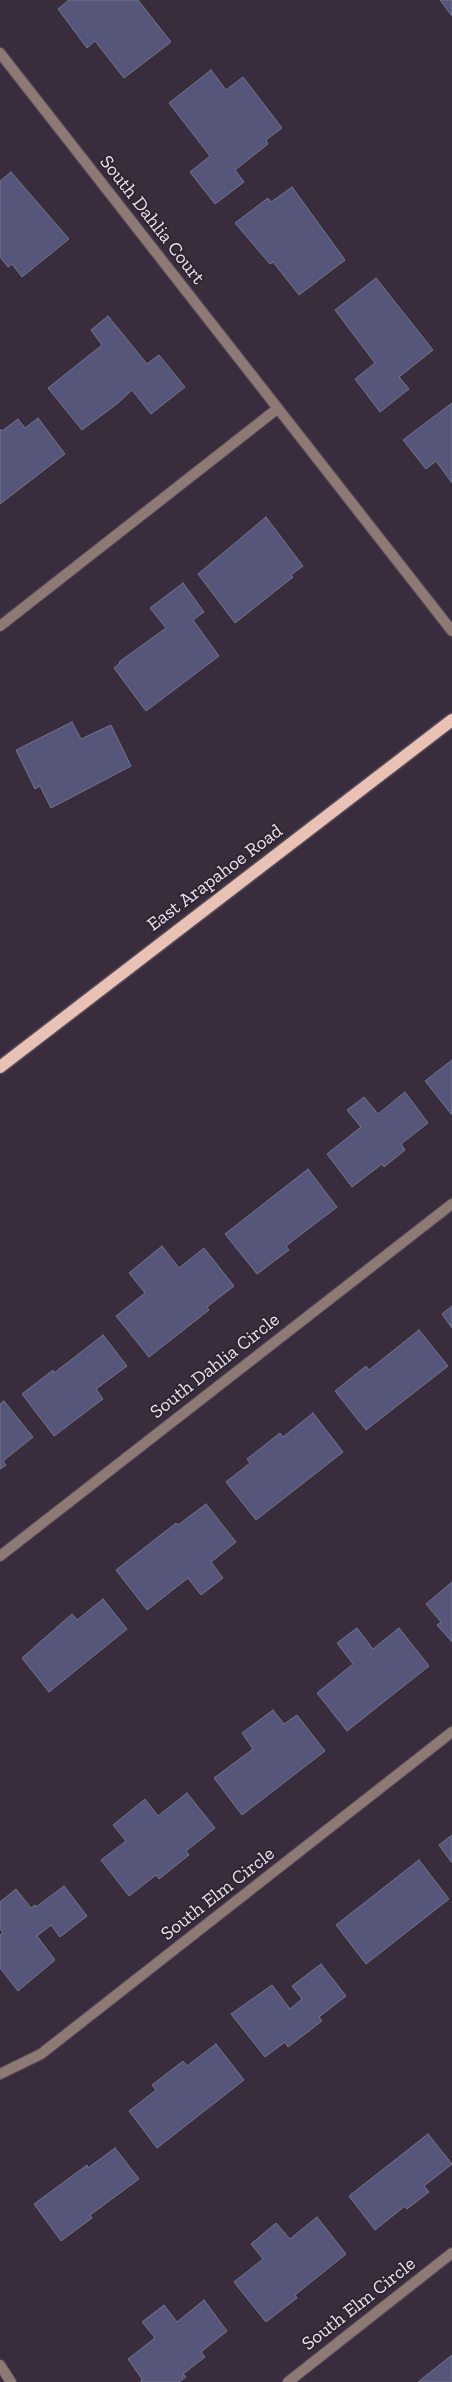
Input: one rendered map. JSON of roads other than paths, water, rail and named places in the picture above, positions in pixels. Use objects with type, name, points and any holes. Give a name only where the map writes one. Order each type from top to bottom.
[{"type":"main road","name":"East Arapahoe Road","points":[[0,1066],[452,720]]},
{"type":"street","name":"South Dahlia Court","points":[[0,52],[277,410],[452,632]]},
{"type":"street","points":[[0,626],[277,410]]},
{"type":"street","name":"South Dahlia Circle","points":[[0,1556],[452,1204]]},
{"type":"street","name":"South Elm Circle","points":[[0,2074],[41,2054],[452,1732]]},
{"type":"street","name":"South Elm Circle","points":[[288,2382],[452,2253]]},
{"type":"street","points":[[0,2365],[11,2382]]}]
